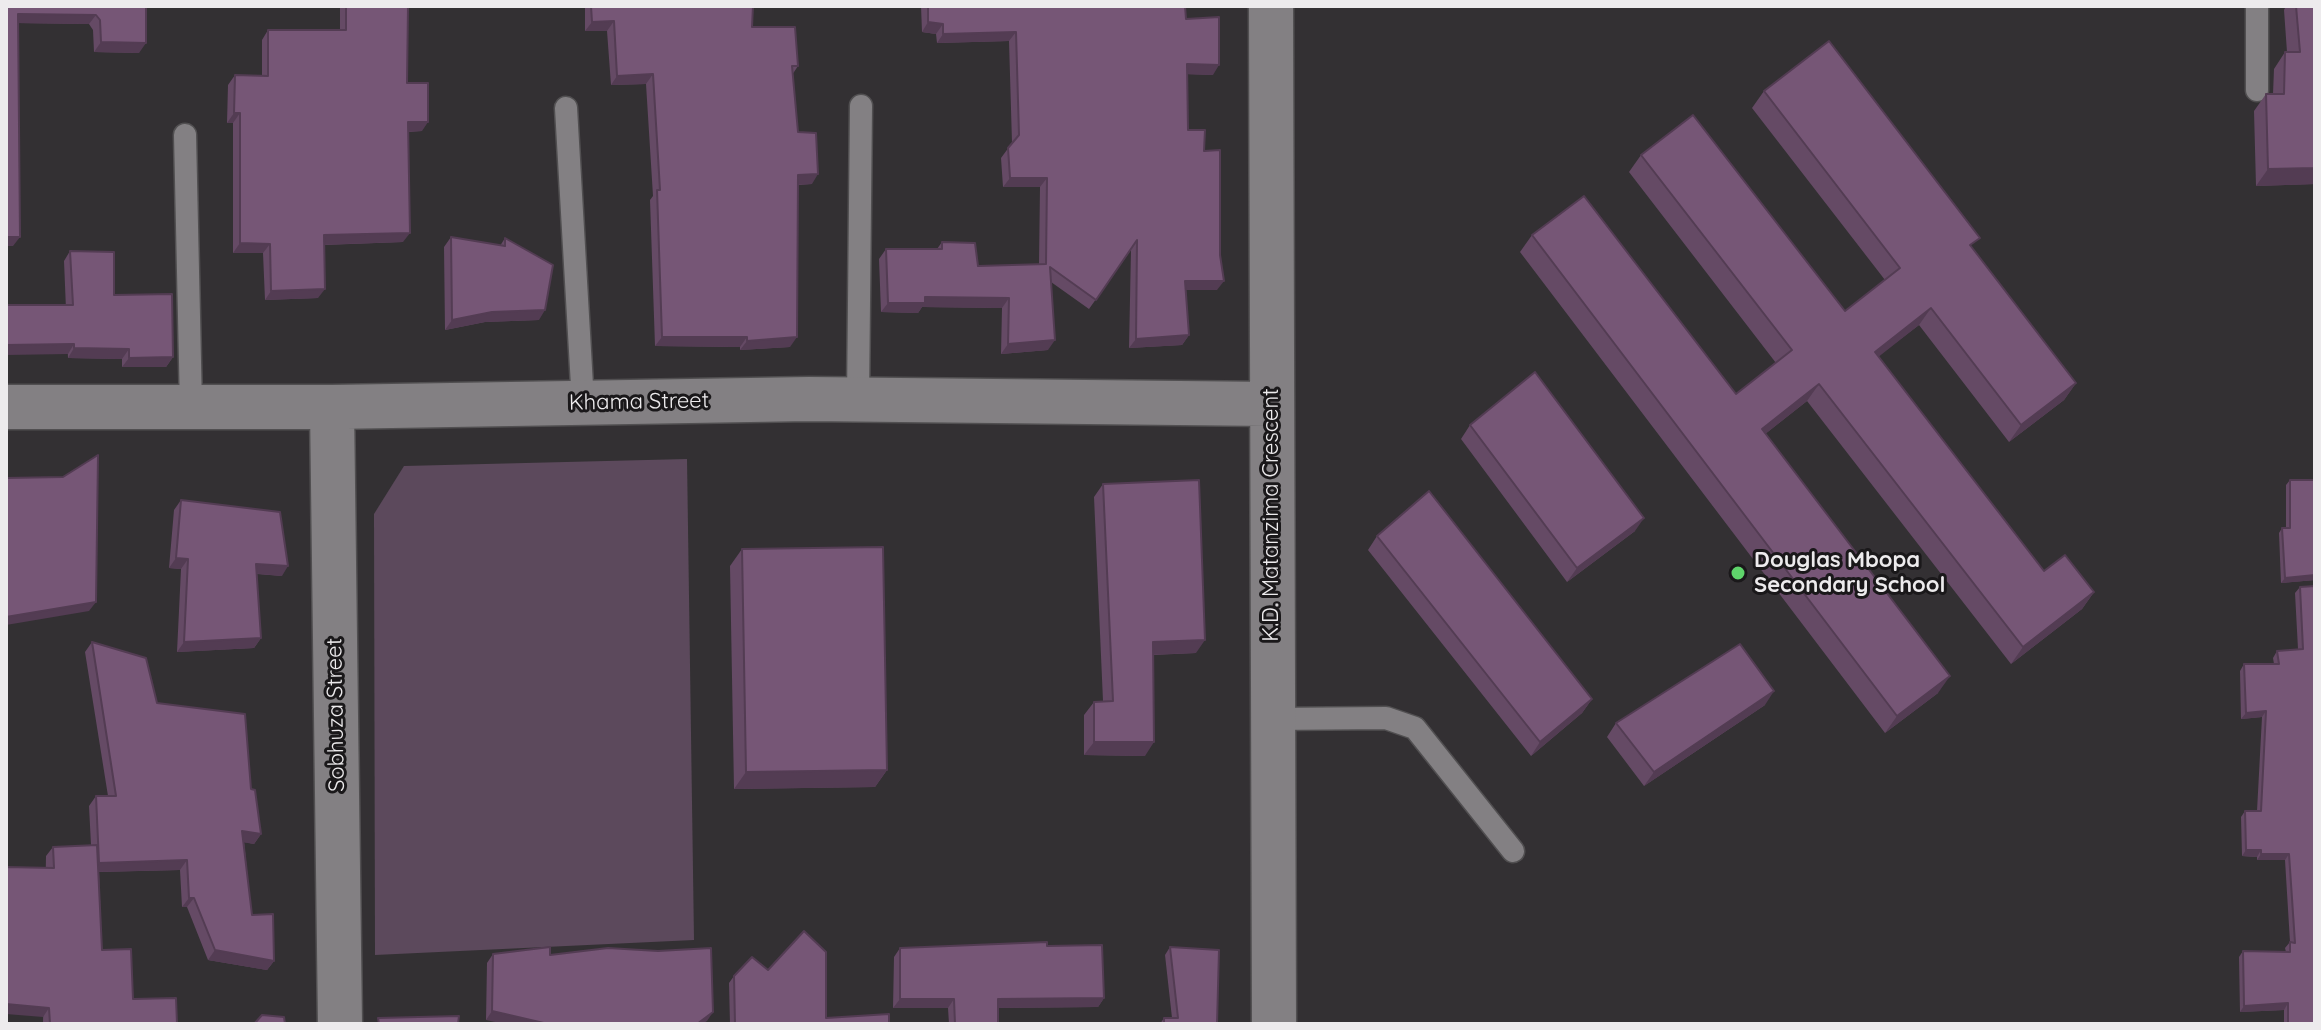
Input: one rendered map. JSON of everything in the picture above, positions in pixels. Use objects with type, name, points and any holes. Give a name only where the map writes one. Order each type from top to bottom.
[{"type":"street","name":"K.D. Matanzima Crescent","points":[[1271,6],[1274,1024]]},
{"type":"street","name":"Khama Street","points":[[6,407],[332,407],[858,400],[1271,404]]},
{"type":"street","name":"Sobhuza Street","points":[[332,407],[340,1024]]},
{"type":"lane","points":[[2257,6],[2257,90]]},
{"type":"lane","points":[[858,400],[861,106]]},
{"type":"lane","points":[[566,108],[583,403]]},
{"type":"lane","points":[[185,135],[191,407]]},
{"type":"lane","points":[[1272,719],[1386,718],[1415,728],[1513,851]]},
{"type":"shaded area","points":[[687,459],[694,940],[375,955],[374,514],[404,466]]},
{"type":"building","points":[[6,6],[146,6],[146,43],[101,42],[100,20],[96,15],[18,14],[20,237],[6,237]]},
{"type":"building","points":[[346,6],[408,6],[407,83],[428,83],[428,122],[408,122],[410,233],[324,235],[325,289],[271,291],[270,244],[240,243],[240,113],[234,113],[235,75],[268,76],[268,30],[346,30]]},
{"type":"building","points":[[591,6],[753,6],[752,27],[795,27],[798,66],[792,66],[798,132],[816,133],[818,174],[798,175],[797,337],[747,341],[747,337],[662,337],[657,190],[660,190],[653,74],[617,76],[614,21],[592,22]]},
{"type":"building","points":[[928,6],[1185,6],[1186,19],[1219,17],[1219,65],[1187,64],[1188,130],[1205,130],[1204,151],[1220,150],[1220,255],[1224,281],[1185,281],[1189,335],[1136,339],[1137,240],[1096,300],[1050,267],[1055,340],[1008,344],[1009,298],[925,297],[925,303],[888,303],[886,249],[942,249],[942,242],[975,243],[978,266],[1046,264],[1047,178],[1010,178],[1008,148],[1019,135],[1016,32],[943,34],[943,24],[928,22]]},
{"type":"building","points":[[2296,6],[2315,6],[2315,168],[2268,169],[2266,94],[2284,94],[2285,52],[2300,52]]},
{"type":"building","points":[[1829,41],[1980,238],[1970,245],[2076,383],[2021,425],[1931,308],[1875,352],[2044,571],[2065,555],[2094,592],[2023,647],[1819,384],[1762,429],[1950,676],[1897,716],[1532,235],[1584,196],[1736,394],[1792,350],[1641,155],[1693,115],[1845,311],[1900,268],[1764,91]]},
{"type":"building","points":[[451,237],[505,246],[505,238],[553,265],[545,310],[492,312],[452,320]]},
{"type":"building","points":[[70,251],[114,252],[114,295],[172,294],[173,357],[129,358],[129,349],[74,348],[74,344],[6,345],[6,305],[73,305]]},
{"type":"building","points":[[1535,372],[1644,518],[1577,568],[1470,425]]},
{"type":"building","points":[[98,455],[96,602],[6,617],[6,478],[63,477]]},
{"type":"building","points":[[1199,480],[1205,640],[1153,642],[1154,742],[1094,742],[1094,702],[1113,701],[1103,484]]},
{"type":"building","points":[[2290,480],[2315,480],[2315,575],[2285,578],[2282,528],[2290,528]]},
{"type":"building","points":[[1429,491],[1592,699],[1540,742],[1377,536]]},
{"type":"building","points":[[181,500],[280,512],[288,566],[256,564],[261,638],[184,642],[188,559],[176,558]]},
{"type":"building","points":[[883,547],[887,770],[746,772],[742,549]]},
{"type":"building","points":[[2315,586],[2315,1024],[2288,1024],[2288,1003],[2244,1006],[2243,951],[2290,952],[2290,942],[2295,943],[2289,854],[2261,854],[2261,850],[2246,850],[2245,811],[2261,811],[2266,711],[2246,713],[2244,664],[2279,664],[2277,651],[2303,649],[2300,587]]},
{"type":"building","points":[[92,642],[146,658],[157,703],[245,714],[251,789],[255,790],[261,834],[242,831],[252,915],[273,914],[274,961],[215,950],[194,898],[189,898],[187,860],[99,863],[96,796],[116,796]]},
{"type":"building","points":[[1740,644],[1774,691],[1654,772],[1616,723]]},
{"type":"building","points":[[97,845],[102,950],[131,949],[133,999],[176,998],[177,1024],[50,1024],[49,1008],[6,1004],[6,867],[54,868],[53,847]]},
{"type":"building","points":[[804,931],[826,952],[826,1018],[889,1014],[889,1024],[735,1024],[734,976],[752,957],[768,970]]},
{"type":"building","points":[[1047,942],[1047,946],[1102,945],[1104,998],[998,999],[998,1024],[955,1024],[954,999],[900,999],[900,948]]},
{"type":"building","points":[[550,947],[550,955],[608,948],[658,951],[711,948],[713,1012],[697,1024],[548,1024],[492,1011],[493,954]]},
{"type":"building","points":[[1170,947],[1219,950],[1217,1024],[1164,1024],[1164,1018],[1178,1018]]},
{"type":"building","points":[[262,1015],[284,1017],[285,1024],[254,1024]]},
{"type":"building","points":[[459,1016],[458,1024],[379,1024],[378,1018]]},
{"type":"place","name":"Douglas Mbopa Secondary School","points":[[1738,573]]}]
